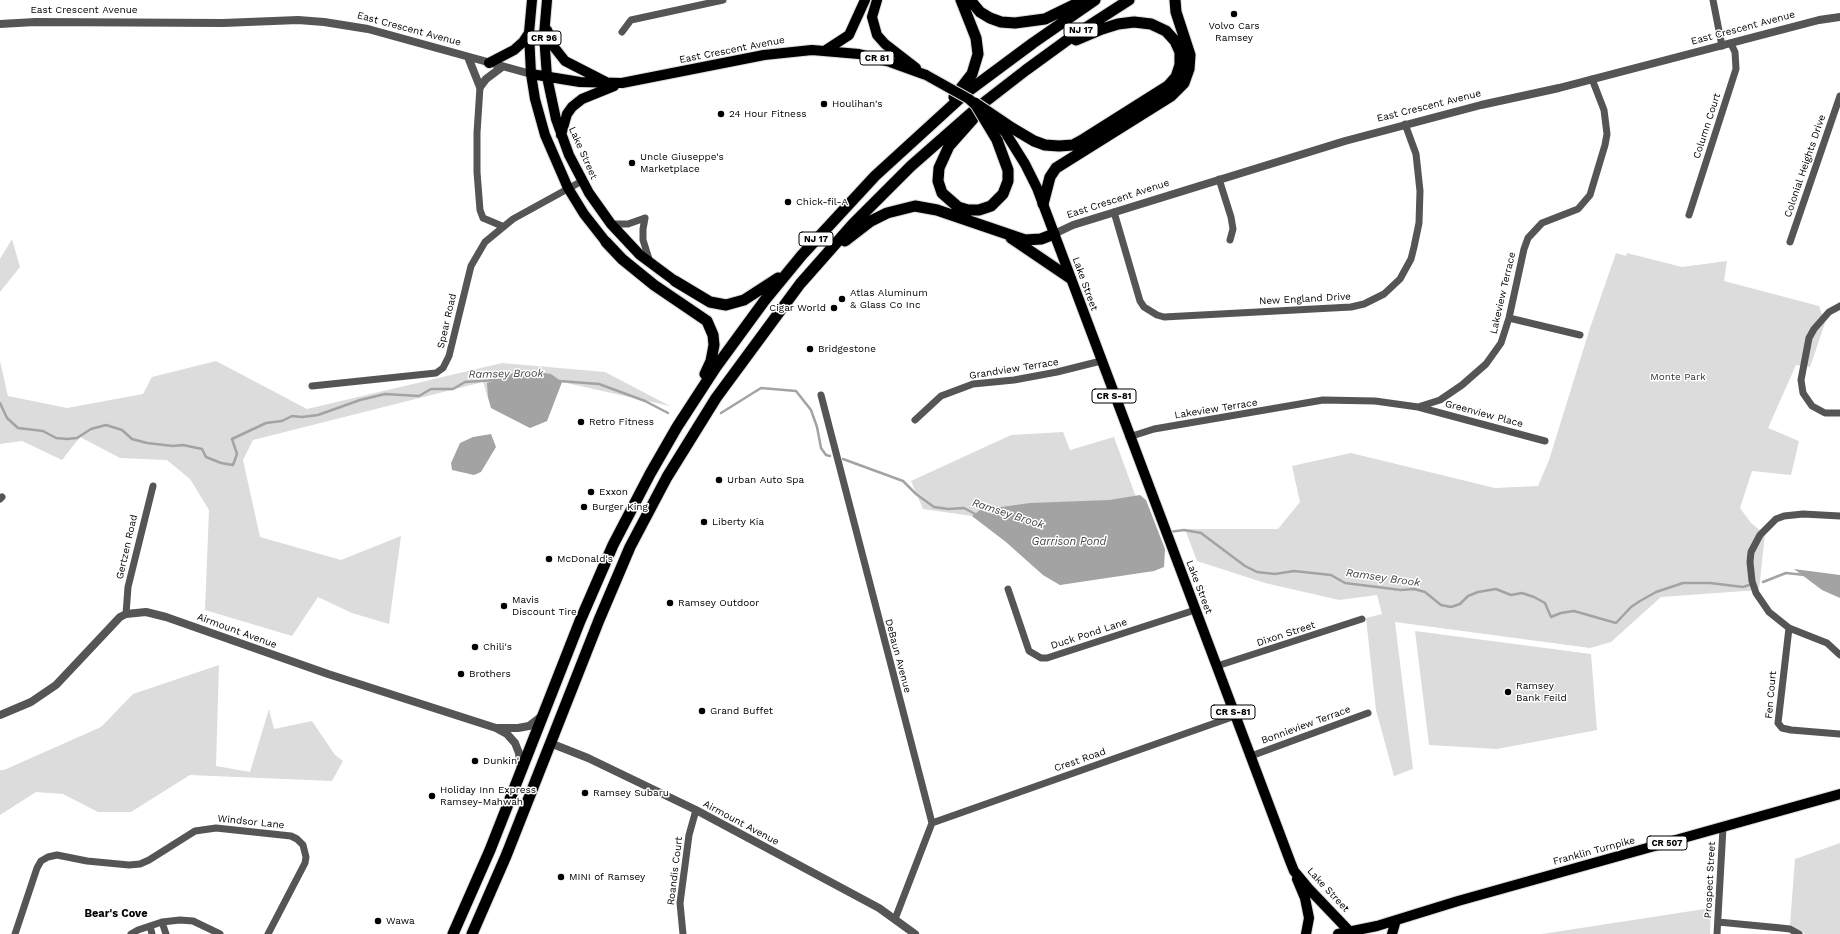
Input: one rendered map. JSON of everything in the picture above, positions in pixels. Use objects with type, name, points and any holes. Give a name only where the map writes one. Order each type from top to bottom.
[{"type":"highway","points":[[953,0],[969,21]]},
{"type":"highway","points":[[934,122],[969,77],[976,65],[978,46],[961,0]]},
{"type":"highway","points":[[970,0],[980,12],[990,18],[1001,22],[1015,23],[1045,19],[1085,0]]},
{"type":"highway","name":"NJ 17","points":[[453,934],[522,771],[580,621],[613,545],[650,474],[690,406],[736,339],[818,236],[865,187],[967,92],[1000,66],[1095,0]]},
{"type":"highway","name":"NJ 17","points":[[472,934],[506,856],[611,589],[630,548],[667,477],[716,398],[783,305],[821,260],[911,166],[1005,86],[1048,53],[1129,0]]},
{"type":"highway","points":[[1043,204],[1050,177],[1056,168],[1171,96],[1184,83],[1189,69],[1190,56],[1176,12],[1175,0]]},
{"type":"highway","points":[[975,103],[1009,130],[1034,141],[1045,145],[1059,146],[1079,142],[1168,86],[1178,71],[1181,59],[1175,41],[1166,31],[1152,24],[1134,22],[1102,29],[1048,53]]},
{"type":"highway","points":[[975,103],[997,140],[1008,170],[1008,181],[1003,194],[990,206],[979,210],[968,210],[958,207],[946,198],[940,187],[938,175],[940,163],[954,140],[1005,86]]},
{"type":"highway","points":[[821,260],[871,221],[887,213],[908,207],[929,208],[1029,240],[1041,239],[1054,234]]},
{"type":"highway","points":[[1002,232],[1070,278]]},
{"type":"highway","points":[[606,242],[642,276],[665,293],[700,315],[710,325],[714,340],[712,356],[690,406]]},
{"type":"highway","points":[[675,281],[710,302],[726,304],[750,297],[789,271]]},
{"type":"main road","name":"CR 96","points":[[532,0],[529,33],[532,74]]},
{"type":"main road","name":"Lake Street","points":[[547,0],[544,46],[547,77],[552,105],[561,135],[582,181],[611,224],[629,244],[650,263],[675,281]]},
{"type":"main road","points":[[826,50],[849,35],[865,0]]},
{"type":"main road","points":[[877,0],[873,12],[872,22],[879,38],[926,75]]},
{"type":"main road","points":[[545,22],[551,41],[562,58],[575,68],[609,84]]},
{"type":"main road","points":[[489,63],[514,50],[523,42],[529,33]]},
{"type":"main road","name":"East Crescent Avenue","points":[[532,74],[580,82],[609,84],[622,83],[768,54],[796,50],[826,50],[859,54],[881,59],[926,75],[950,87],[975,103]]},
{"type":"main road","points":[[532,74],[537,106],[545,136],[568,188],[584,214],[606,242]]},
{"type":"main road","points":[[561,135],[566,114],[572,106],[582,99],[622,83]]},
{"type":"main road","points":[[1009,130],[1031,175],[1054,234]]},
{"type":"main road","name":"Lake Street","points":[[1054,234],[1129,437],[1294,871],[1351,933]]},
{"type":"main road","name":"Franklin Turnpike","points":[[1351,933],[1840,794]]},
{"type":"main road","points":[[1294,871],[1308,908],[1309,924],[1306,934]]},
{"type":"main road","points":[[1392,934],[1396,920]]},
{"type":"main road","name":"CR 507","points":[[1338,934],[1351,933]]},
{"type":"street","points":[[622,32],[631,20],[723,0]]},
{"type":"street","points":[[1713,0],[1722,46]]},
{"type":"street","name":"East Crescent Avenue","points":[[1054,234],[1073,225],[1219,179],[1405,124],[1840,17]]},
{"type":"street","name":"East Crescent Avenue","points":[[0,24],[35,22],[223,23],[298,20],[368,29],[532,74]]},
{"type":"street","name":"Column Court","points":[[1689,215],[1736,69],[1735,52],[1731,44]]},
{"type":"street","points":[[468,57],[480,87],[477,126],[477,172],[480,210],[483,218],[502,226]]},
{"type":"street","points":[[480,87],[492,74],[502,67]]},
{"type":"street","name":"Lakeview Terrace","points":[[1129,437],[1154,430],[1323,400],[1375,401],[1418,407],[1445,397],[1486,364],[1501,343],[1509,318],[1524,249],[1528,238],[1542,223],[1578,209],[1587,200],[1594,187],[1607,134],[1604,110],[1592,79]]},
{"type":"street","name":"Colonial Heights Drive","points":[[1790,242],[1840,96]]},
{"type":"street","name":"New England Drive","points":[[1114,212],[1140,300],[1144,307],[1157,315],[1164,316],[1320,309],[1351,307],[1364,304],[1384,294],[1400,279],[1411,259],[1414,247],[1419,223],[1419,185],[1416,154],[1405,124]]},
{"type":"street","points":[[1219,179],[1231,217],[1233,229],[1230,240]]},
{"type":"street","name":"Spear Road","points":[[312,386],[428,375],[436,373],[443,368],[449,356],[474,260],[485,242],[502,226],[513,219],[582,181]]},
{"type":"street","points":[[611,224],[628,224],[645,218],[642,229],[643,240],[650,263]]},
{"type":"street","points":[[1840,306],[1829,312],[1814,329],[1809,338],[1801,380],[1803,393],[1812,406],[1825,413],[1840,413]]},
{"type":"street","points":[[1509,318],[1580,335]]},
{"type":"street","name":"Grandview Terrace","points":[[915,420],[941,396],[973,384],[1014,380],[1101,361]]},
{"type":"street","name":"DeBaun Avenue","points":[[821,395],[932,823]]},
{"type":"street","name":"Greenview Place","points":[[1418,407],[1545,441]]},
{"type":"street","name":"Gertzen Road","points":[[126,614],[128,587],[153,486]]},
{"type":"street","points":[[1840,516],[1803,514],[1784,516],[1767,526],[1754,544],[1751,552],[1750,569],[1756,593],[1769,612],[1789,628],[1827,643],[1840,654]]},
{"type":"street","name":"Duck Pond Lane","points":[[1008,589],[1029,651],[1041,658],[1048,658],[1195,610]]},
{"type":"street","name":"Airmount Avenue","points":[[126,614],[146,612],[166,617],[328,674],[496,728],[507,734],[515,744],[519,753],[522,771]]},
{"type":"street","points":[[0,715],[31,702],[45,694],[61,680],[113,624],[126,614]]},
{"type":"street","name":"Dixon Street","points":[[1216,666],[1362,619]]},
{"type":"street","name":"Fen Court","points":[[1789,628],[1778,723],[1782,728],[1791,730],[1840,734]]},
{"type":"street","name":"Bonnieview Terrace","points":[[1251,756],[1368,713]]},
{"type":"street","name":"Airmount Avenue","points":[[496,728],[518,728],[529,726],[543,716]]},
{"type":"street","name":"Crest Road","points":[[932,823],[1235,716]]},
{"type":"street","name":"Airmount Avenue","points":[[550,743],[588,758],[696,810],[880,908],[915,934]]},
{"type":"street","name":"Roandis Court","points":[[683,934],[680,903],[689,835],[696,810]]},
{"type":"street","points":[[895,919],[932,823]]},
{"type":"street","name":"Windsor Lane","points":[[15,934],[37,868],[41,861],[48,856],[56,855],[87,861],[129,865],[140,864],[153,858],[195,831],[216,828],[291,836],[303,845],[306,857],[305,863],[268,934]]},
{"type":"street","name":"Prospect Street","points":[[1717,934],[1723,828]]},
{"type":"street","points":[[131,934],[162,922],[180,920],[193,921],[220,934]]},
{"type":"street","points":[[162,922],[166,934]]},
{"type":"street","points":[[1718,922],[1790,929],[1799,934]]},
{"type":"street","points":[[150,926],[152,934]]},
{"type":"green space","points":[[12,239],[20,267],[0,292],[0,259]]},
{"type":"green space","name":"Monte Park","points":[[1616,253],[1626,256],[1627,253],[1682,267],[1727,261],[1724,281],[1819,306],[1825,323],[1810,367],[1796,365],[1768,428],[1799,441],[1791,475],[1752,471],[1740,508],[1751,523],[1765,534],[1759,590],[1661,597],[1611,642],[1590,648],[1395,622],[1413,769],[1394,776],[1376,710],[1366,618],[1382,614],[1377,595],[1339,600],[1265,583],[1197,561],[1185,529],[1278,529],[1300,502],[1292,466],[1351,453],[1495,488],[1538,486],[1549,460],[1590,328]]},
{"type":"green space","points":[[0,361],[8,396],[67,408],[143,394],[152,377],[216,361],[307,409],[502,363],[605,372],[670,406],[562,382],[547,421],[530,428],[491,408],[483,382],[253,440],[243,460],[260,537],[341,560],[401,536],[389,624],[352,613],[318,597],[292,636],[205,610],[209,510],[190,479],[167,460],[120,458],[80,437],[62,460],[22,441],[0,444]]},
{"type":"green space","points":[[1063,432],[1070,450],[1114,437],[1158,557],[1060,585],[1043,575],[1006,542],[972,516],[923,509],[911,481],[1011,435]]},
{"type":"green space","name":"Ramsey Bank Feild","points":[[1415,631],[1591,654],[1597,730],[1497,749],[1429,745]]},
{"type":"green space","points":[[219,665],[216,766],[250,772],[269,709],[274,729],[312,721],[335,755],[343,761],[332,781],[190,775],[131,812],[98,812],[63,794],[36,792],[0,815],[0,770],[4,770],[101,727],[133,694]]},
{"type":"green space","points":[[1840,843],[1840,934],[1805,934],[1790,925],[1795,859]]},
{"type":"green space","points":[[1711,908],[1710,934],[1542,934]]},
{"type":"water","points":[[522,370],[551,374],[562,382],[547,421],[530,428],[491,408],[488,397],[487,383]]},
{"type":"water","points":[[491,434],[496,447],[481,472],[474,475],[452,470],[451,463],[460,443],[473,437]]},
{"type":"water","name":"Garrison Pond","points":[[1140,495],[1146,500],[1165,549],[1164,567],[1154,571],[1060,585],[1043,575],[1006,542],[972,516],[980,510],[1030,503],[1109,500]]},
{"type":"water","points":[[1794,569],[1840,575],[1840,598],[1822,590]]},
{"type":"waterway","name":"Ramsey Brook","points":[[0,403],[7,418],[18,428],[43,431],[56,438],[67,439],[77,438],[91,429],[106,425],[122,430],[132,439],[147,443],[173,446],[183,445],[202,449],[206,457],[221,463],[233,465],[237,454],[232,439],[266,423],[282,421],[292,416],[302,417],[318,415],[360,400],[385,394],[419,396],[431,389],[453,389],[465,382],[496,380]]},
{"type":"waterway","name":"Ramsey Brook","points":[[559,381],[599,384],[645,401],[668,413]]},
{"type":"waterway","name":"Ramsey Brook","points":[[721,413],[761,388],[796,391],[811,410],[817,427],[821,448],[826,455],[830,456]]},
{"type":"waterway","name":"Ramsey Brook","points":[[843,459],[903,481],[916,494],[934,507],[948,509],[964,508],[977,515]]},
{"type":"waterway","name":"Ramsey Brook","points":[[1169,532],[1184,530],[1201,533],[1245,566],[1257,572],[1275,574],[1294,571],[1331,575],[1345,583],[1401,590],[1414,589],[1425,592],[1441,605],[1451,607],[1460,604],[1468,596],[1478,592],[1496,589],[1511,595],[1522,593],[1534,597],[1545,603],[1551,617],[1561,613],[1574,611],[1616,623],[1631,607],[1640,601],[1656,592],[1683,583],[1710,583],[1743,587],[1749,585]]},
{"type":"waterway","name":"Ramsey Brook","points":[[1763,582],[1786,573],[1805,575]]},
{"type":"place","name":"Volvo Cars Ramsey","points":[[1234,14]]},
{"type":"place","name":"Houlihan's","points":[[824,104]]},
{"type":"place","name":"24 Hour Fitness","points":[[721,114]]},
{"type":"place","name":"Uncle Giuseppe's Marketplace","points":[[632,163]]},
{"type":"place","name":"Chick-fil-A","points":[[788,202]]},
{"type":"place","name":"Atlas Aluminum & Glass Co Inc","points":[[842,299]]},
{"type":"place","name":"Cigar World","points":[[834,308]]},
{"type":"place","name":"Bridgestone","points":[[810,349]]},
{"type":"place","name":"Retro Fitness","points":[[581,422]]},
{"type":"place","name":"Urban Auto Spa","points":[[719,480]]},
{"type":"place","name":"Exxon","points":[[591,492]]},
{"type":"place","name":"Burger King","points":[[584,507]]},
{"type":"place","name":"Liberty Kia","points":[[704,522]]},
{"type":"place","name":"McDonald's","points":[[549,559]]},
{"type":"place","name":"Ramsey Outdoor","points":[[670,603]]},
{"type":"place","name":"Mavis Discount Tire","points":[[504,606]]},
{"type":"place","name":"Chili's","points":[[475,647]]},
{"type":"place","name":"Brothers","points":[[461,674]]},
{"type":"place","name":"Ramsey Bank Feild","points":[[1508,692]]},
{"type":"place","name":"Grand Buffet","points":[[702,711]]},
{"type":"place","name":"Dunkin'","points":[[475,761]]},
{"type":"place","name":"Ramsey Subaru","points":[[585,793]]},
{"type":"place","name":"Holiday Inn Express Ramsey-Mahwah","points":[[432,796]]},
{"type":"place","name":"MINI of Ramsey","points":[[561,877]]},
{"type":"place","name":"Wawa","points":[[378,921]]},
{"type":"district","name":"Bear's Cove","points":[[116,914]]}]
